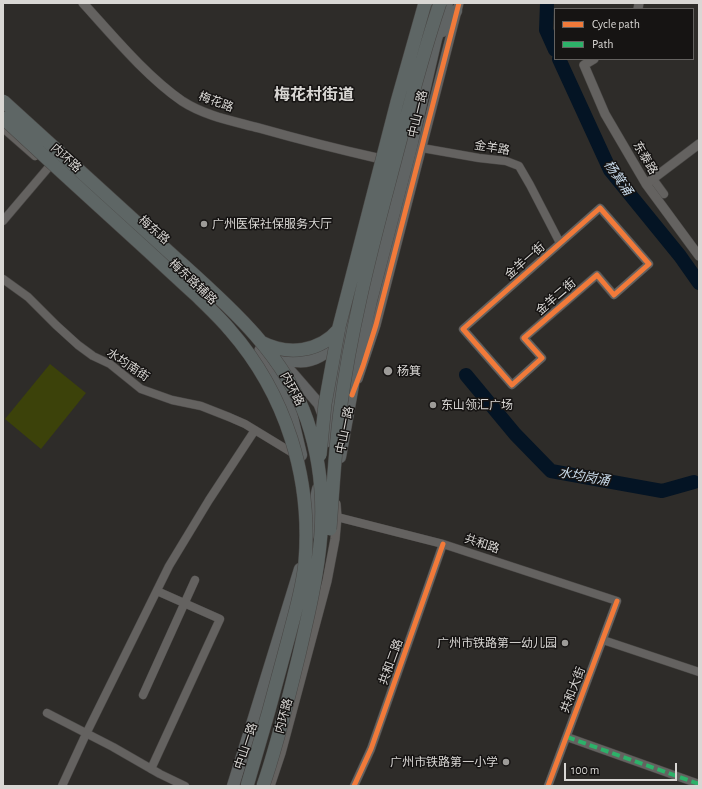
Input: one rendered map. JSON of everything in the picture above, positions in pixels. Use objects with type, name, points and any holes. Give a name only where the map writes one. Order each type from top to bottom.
[{"type":"highway","points":[[305,564],[314,514],[325,404],[339,327],[421,3]]},
{"type":"highway","points":[[163,265],[256,338],[274,347],[286,350],[298,350],[316,347],[336,333],[354,305],[370,254],[418,71],[440,3]]},
{"type":"highway","name":"内环路","points":[[3,101],[241,320],[272,355],[300,403],[307,420],[315,450],[321,488],[322,524],[320,554],[315,584],[291,687],[263,786]]},
{"type":"highway","name":"内环路","points":[[3,118],[163,265],[229,328],[256,364],[273,394],[293,441],[302,478],[305,502],[305,564],[280,670],[248,786]]},
{"type":"highway","points":[[291,687],[314,618],[324,578],[328,551],[340,411],[370,254]]},
{"type":"main road","points":[[421,3],[424,27]]},
{"type":"main road","name":"中山一路","points":[[326,450],[327,408],[424,27],[433,3]]},
{"type":"main road","name":"中山一路","points":[[259,786],[299,649],[323,541],[368,314],[436,39],[447,3]]},
{"type":"main road","points":[[436,39],[457,7]]},
{"type":"main road","name":"梅东路","points":[[3,107],[87,183],[164,249],[276,354],[327,408]]},
{"type":"main road","name":"梅东路","points":[[3,114],[119,223],[181,271],[244,330],[263,354],[286,391],[296,402],[303,407],[327,408]]},
{"type":"main road","points":[[377,158],[397,132]]},
{"type":"main road","points":[[276,354],[296,362],[316,359],[331,348],[349,323]]},
{"type":"main road","points":[[276,376],[291,413],[298,436],[312,519]]},
{"type":"main road","points":[[323,541],[321,507],[324,424],[327,408],[339,407],[352,395]]},
{"type":"main road","name":"中山一路","points":[[233,786],[301,563],[321,474]]},
{"type":"street","name":"梅花路","points":[[83,3],[151,74],[172,93],[192,107],[235,122],[377,158]]},
{"type":"street","points":[[316,359],[328,345],[331,336],[402,61],[421,3]]},
{"type":"street","points":[[352,395],[376,325],[457,7]]},
{"type":"street","name":"东泰路","points":[[592,60],[584,65],[605,114],[699,256]]},
{"type":"street","name":"梅东路辅路","points":[[3,95],[152,231],[164,249]]},
{"type":"street","points":[[3,128],[48,168],[119,223]]},
{"type":"street","points":[[377,158],[393,147],[415,128]]},
{"type":"street","points":[[664,194],[649,181],[699,144]]},
{"type":"street","name":"金羊路","points":[[422,148],[506,161],[519,166],[560,243]]},
{"type":"street","points":[[377,158],[386,173],[395,207]]},
{"type":"street","points":[[3,221],[48,168]]},
{"type":"street","name":"金羊一街","points":[[512,385],[463,328],[600,208],[649,264]]},
{"type":"street","name":"金羊二街","points":[[512,385],[542,358],[524,338],[597,275],[614,295],[649,264]]},
{"type":"street","name":"水均南街","points":[[3,279],[28,297],[78,346],[93,356],[110,364],[141,389],[172,400],[201,406],[240,421],[302,458]]},
{"type":"street","points":[[62,786],[169,566],[209,500],[255,430]]},
{"type":"street","points":[[270,786],[281,753],[318,618],[332,560],[338,517],[337,505],[333,491]]},
{"type":"street","name":"共和路","points":[[338,517],[443,544],[617,601]]},
{"type":"street","name":"共和二路","points":[[354,786],[371,749],[443,544]]},
{"type":"street","points":[[143,695],[195,580]]},
{"type":"street","points":[[151,769],[220,619],[157,591]]},
{"type":"street","name":"共和大街","points":[[548,786],[617,601]]},
{"type":"street","points":[[299,649],[318,618]]},
{"type":"street","points":[[603,640],[699,672]]},
{"type":"street","points":[[47,713],[185,786]]},
{"type":"street","points":[[566,737],[699,784]]},
{"type":"green space","points":[[50,364],[86,393],[41,449],[5,419]]},
{"type":"waterway","name":"杨箕涌","points":[[547,3],[546,30],[554,48]]},
{"type":"waterway","name":"杨箕涌","points":[[559,60],[610,170],[680,256],[699,283]]},
{"type":"waterway","name":"水均岗涌","points":[[466,375],[515,434],[551,471],[662,491],[694,482]]},
{"type":"marked path","points":[[567,737],[699,784]]},
{"type":"cycle path","points":[[352,395],[376,325],[459,3]]},
{"type":"cycle path","points":[[600,208],[649,264],[614,295],[597,275],[524,338],[542,358],[512,385],[463,329],[600,208]]},
{"type":"cycle path","points":[[354,786],[371,749],[443,544]]},
{"type":"cycle path","points":[[548,786],[617,601]]},
{"type":"place","name":"广州医保社保服务大厅","points":[[204,224]]},
{"type":"place","name":"杨箕","points":[[388,371]]},
{"type":"place","name":"东山领汇广场","points":[[433,405]]},
{"type":"place","name":"广州市铁路第一幼儿园","points":[[565,643]]},
{"type":"place","name":"广州市铁路第一小学","points":[[506,762]]},
{"type":"district","name":"梅花村街道","points":[[314,95]]}]
